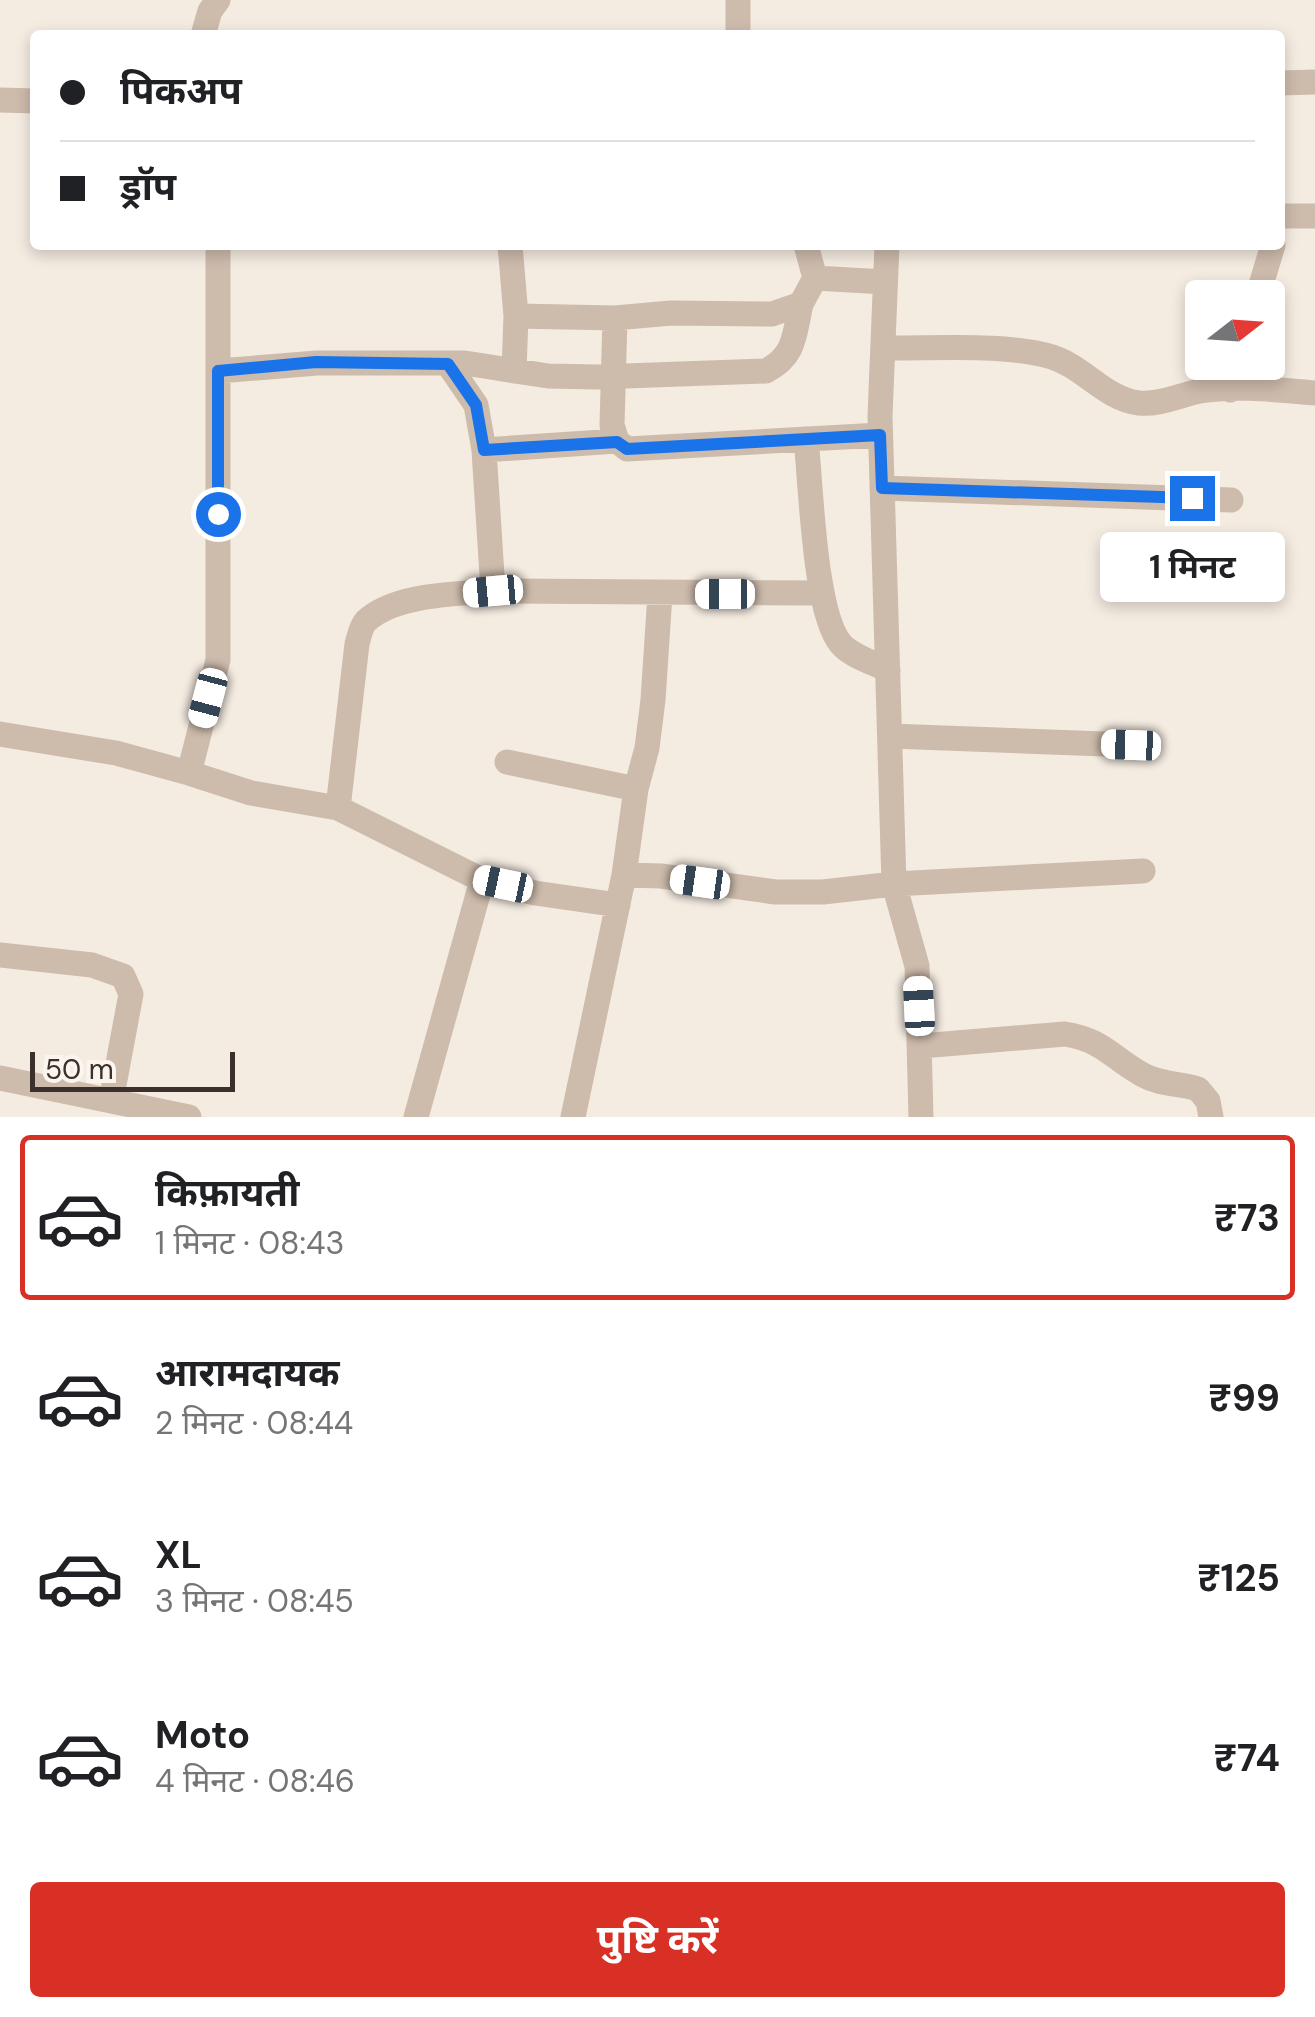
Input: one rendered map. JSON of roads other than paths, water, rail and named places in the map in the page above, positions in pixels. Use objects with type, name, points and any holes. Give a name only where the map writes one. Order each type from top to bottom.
[{"type":"street","points":[[204,30],[218,0]]},
{"type":"street","points":[[738,0],[738,30]]},
{"type":"street","points":[[1285,82],[1315,82]]},
{"type":"street","points":[[0,100],[30,101]]},
{"type":"street","points":[[1285,218],[1315,216]]},
{"type":"street","points":[[189,773],[218,660],[218,250]]},
{"type":"street","points":[[510,250],[516,316],[514,371]]},
{"type":"street","points":[[218,371],[316,362],[448,364],[548,376],[766,371],[782,362],[792,348],[801,304],[815,278],[807,250]]},
{"type":"street","points":[[887,250],[880,435],[894,884],[917,966],[921,1117]]},
{"type":"street","points":[[1263,280],[1272,250]]},
{"type":"street","points":[[815,278],[885,282]]},
{"type":"street","points":[[516,316],[772,314],[801,304]]},
{"type":"street","points":[[615,318],[612,424],[617,442]]},
{"type":"street","points":[[883,348],[1050,356],[1074,367],[1110,393],[1146,404],[1202,390],[1315,393]]},
{"type":"street","points":[[448,364],[476,405],[484,450],[493,591]]},
{"type":"street","points":[[1230,390],[1233,380]]},
{"type":"street","points":[[484,450],[617,442],[627,449],[880,435]]},
{"type":"street","points":[[806,439],[822,593],[831,629],[843,647],[888,670]]},
{"type":"street","points":[[882,488],[1231,500]]},
{"type":"street","points":[[338,808],[357,644],[364,623],[389,608],[426,597],[493,591],[822,593]]},
{"type":"street","points":[[573,1117],[647,748],[660,594]]},
{"type":"street","points":[[0,734],[116,753],[251,793],[338,808],[482,880],[535,893],[618,905]]},
{"type":"street","points":[[890,736],[1131,745]]},
{"type":"street","points":[[506,762],[636,788]]},
{"type":"street","points":[[624,875],[662,876],[776,892],[823,892],[894,884],[1143,871]]},
{"type":"street","points":[[416,1117],[482,880]]},
{"type":"street","points":[[0,955],[92,965],[123,976],[131,994],[111,1101]]},
{"type":"street","points":[[921,1046],[1065,1034],[1088,1037],[1143,1075],[1160,1083],[1198,1089],[1208,1101],[1211,1117]]},
{"type":"street","points":[[0,1078],[188,1117]]}]
